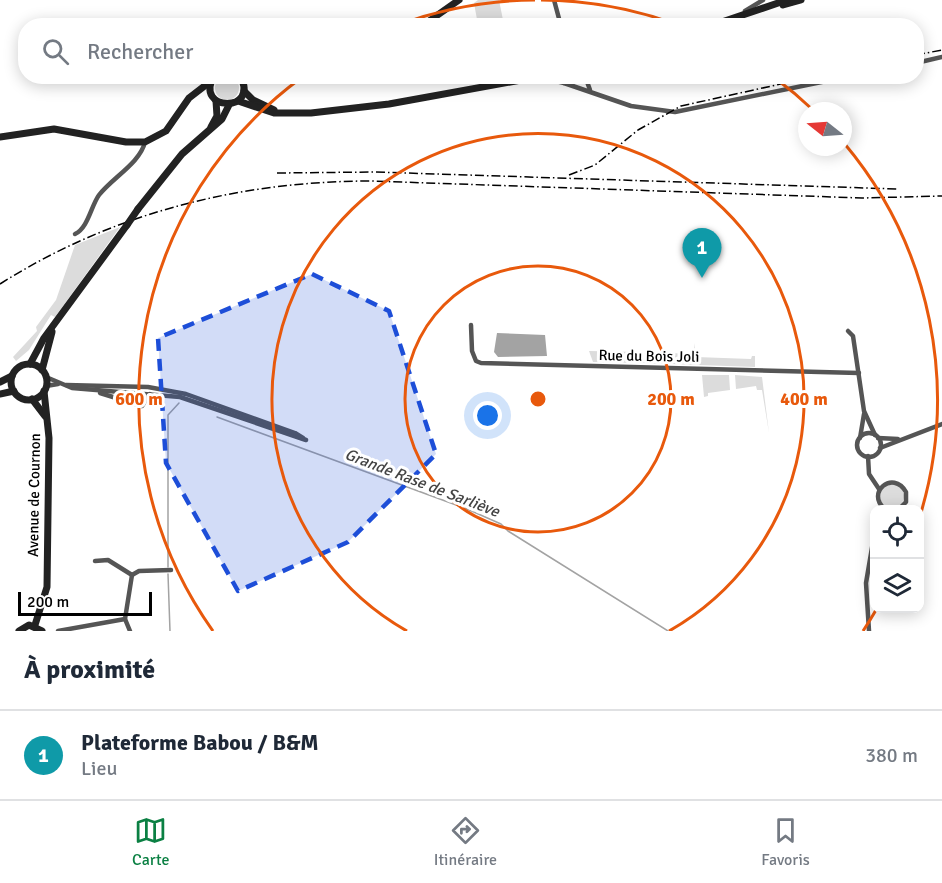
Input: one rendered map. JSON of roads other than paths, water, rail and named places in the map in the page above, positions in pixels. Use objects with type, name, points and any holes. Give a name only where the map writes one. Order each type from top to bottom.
[{"type":"main road","points":[[433,18],[459,0]]},
{"type":"main road","points":[[733,18],[773,3],[788,0]]},
{"type":"main road","points":[[773,3],[801,0]]},
{"type":"main road","points":[[0,137],[54,129],[126,142],[144,142],[166,131],[194,93],[206,84]]},
{"type":"main road","points":[[209,130],[217,116],[216,101],[211,94],[212,84]]},
{"type":"main road","points":[[0,382],[12,376],[18,368],[30,364],[44,338],[53,329],[138,209],[176,161],[222,119],[229,105],[238,101],[244,91],[244,84]]},
{"type":"main road","points":[[238,101],[262,111],[285,114],[367,107],[499,84]]},
{"type":"main road","points":[[244,91],[264,106],[285,114]]},
{"type":"main road","points":[[194,93],[211,94]]},
{"type":"main road","points":[[216,101],[229,105]]},
{"type":"main road","points":[[12,376],[14,391],[22,398],[32,399],[45,389],[44,374],[53,329]]},
{"type":"main road","points":[[30,364],[44,374]]},
{"type":"main road","name":"Avenue de Cournon","points":[[35,625],[47,587],[49,438],[45,389]]},
{"type":"main road","points":[[0,394],[14,391]]},
{"type":"main road","name":"Avenue de Cournon","points":[[32,399],[44,411],[46,423],[44,599]]},
{"type":"main road","points":[[19,631],[24,627],[35,625],[42,631]]},
{"type":"street","points":[[554,0],[559,18]]},
{"type":"street","points":[[730,18],[763,0]]},
{"type":"street","points":[[924,61],[942,57]]},
{"type":"street","points":[[568,84],[643,109],[684,111],[813,84]]},
{"type":"street","points":[[588,84],[590,90]]},
{"type":"street","points":[[75,234],[82,231],[100,195],[141,152],[144,142]]},
{"type":"street","name":"Rue du Bois Joli","points":[[471,325],[472,351],[476,361],[481,363],[859,373]]},
{"type":"street","points":[[848,332],[853,336],[864,411],[858,449],[868,456],[876,454],[880,448],[901,439],[922,434],[942,424]]},
{"type":"street","points":[[44,374],[63,384],[98,391],[142,406],[152,394]]},
{"type":"street","points":[[45,389],[63,384],[148,387],[186,394],[295,433],[306,440],[198,402],[152,394],[98,391]]},
{"type":"street","points":[[864,411],[877,436],[880,448]]},
{"type":"street","points":[[860,438],[865,434],[901,439]]},
{"type":"street","points":[[868,456],[869,474],[879,489],[877,498],[882,505]]},
{"type":"street","points":[[879,489],[891,482],[904,487],[906,502],[903,505]]},
{"type":"street","points":[[869,631],[866,583],[870,559]]},
{"type":"street","points":[[95,561],[108,560],[132,575]]},
{"type":"street","points":[[132,575],[139,571],[171,570]]},
{"type":"street","points":[[130,631],[126,619],[132,575]]},
{"type":"street","points":[[58,631],[126,619]]},
{"type":"waterway","points":[[168,567],[168,415],[179,403]]},
{"type":"waterway","name":"Grande Rase de Sarliève","points":[[217,417],[467,509],[501,524],[508,531],[668,631]]},
{"type":"waterway","points":[[168,574],[170,631]]},
{"type":"railway","points":[[924,53],[942,50]]},
{"type":"railway","points":[[569,175],[595,165],[638,130],[681,106],[781,84]]},
{"type":"railway","points":[[277,173],[375,172],[897,189]]},
{"type":"railway","points":[[0,284],[43,259],[132,220],[178,206],[274,187],[371,181],[862,198],[942,196]]},
{"type":"place","name":"Plateforme Babou / B&M","points":[[702,278]]}]
